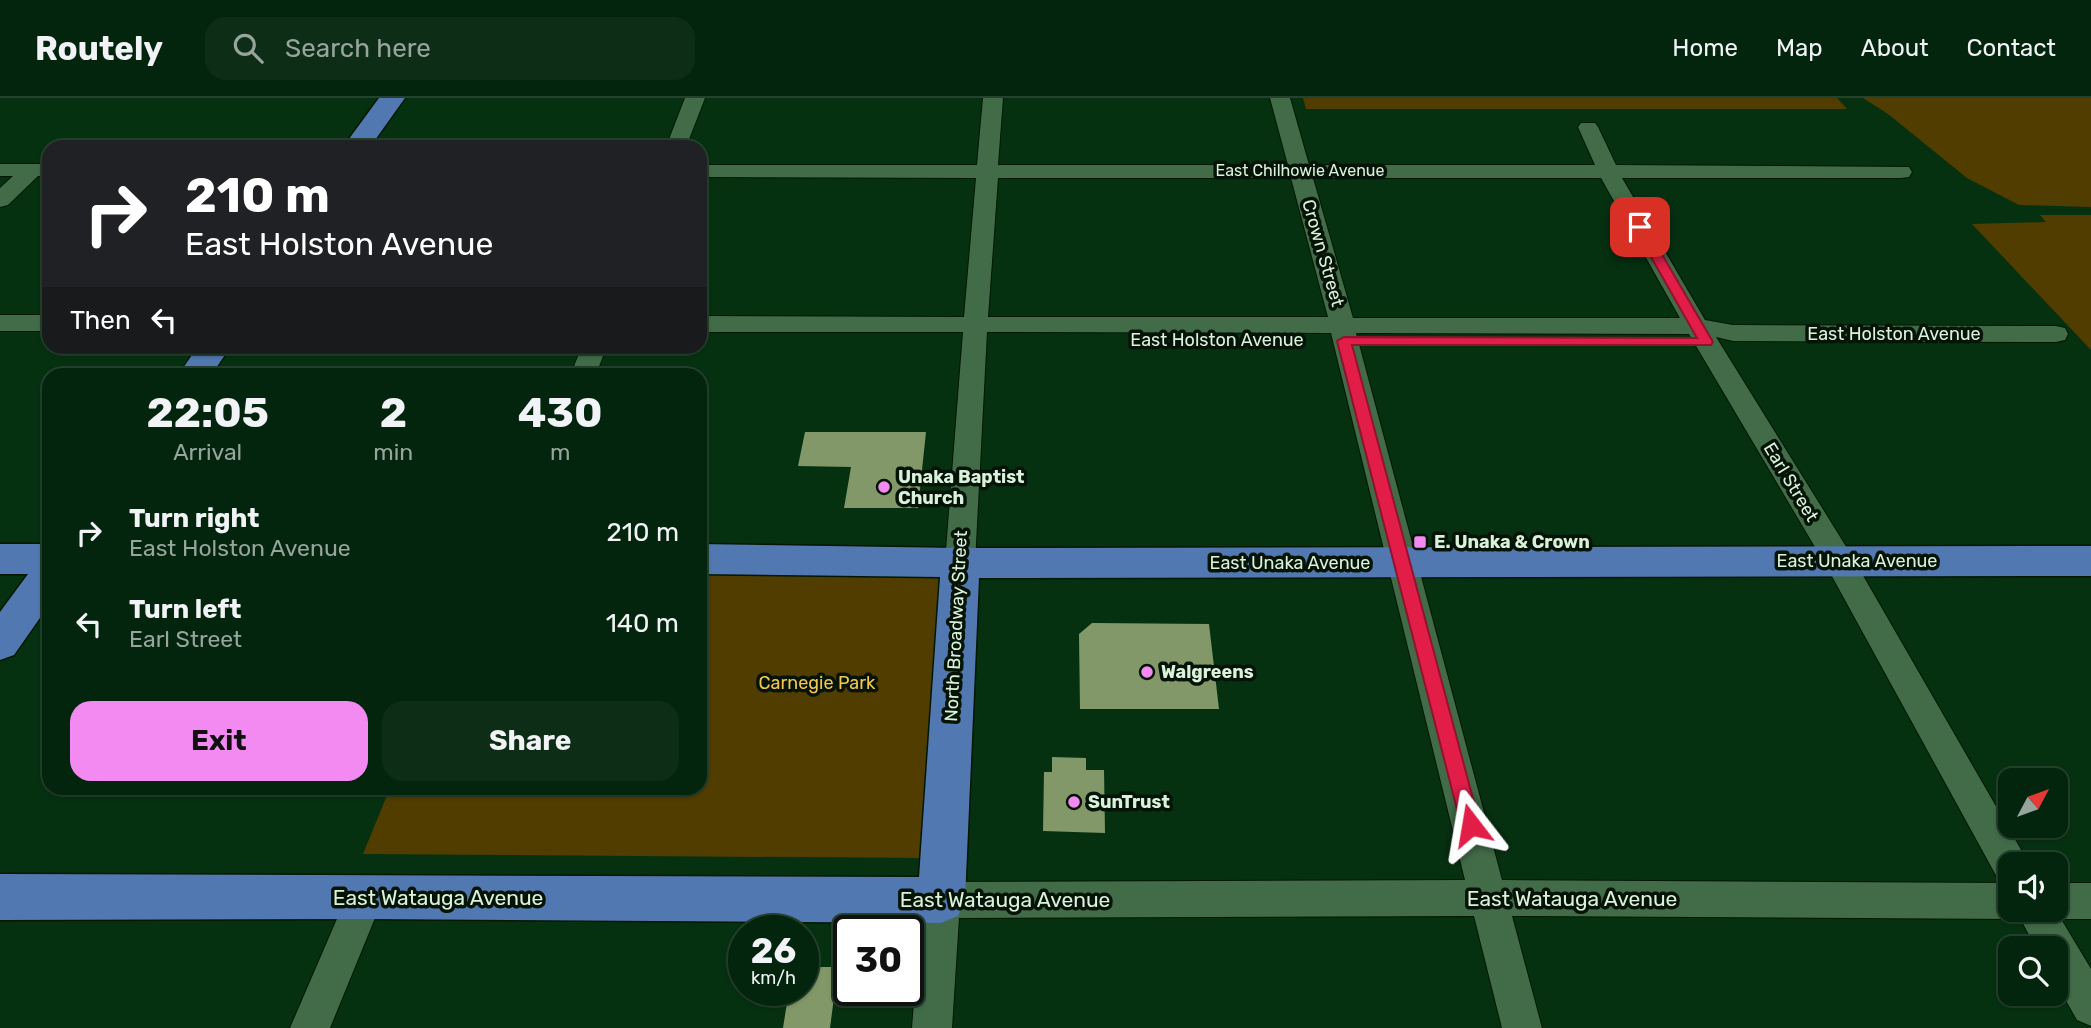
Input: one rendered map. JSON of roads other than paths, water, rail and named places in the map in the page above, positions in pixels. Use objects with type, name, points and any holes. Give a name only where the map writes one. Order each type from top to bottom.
[{"type":"main road","points":[[361,140],[392,98]]},
{"type":"main road","points":[[0,559],[42,559]]},
{"type":"main road","name":"East Unaka Avenue","points":[[707,559],[960,563],[2091,561]]},
{"type":"main road","name":"North Broadway Street","points":[[941,900],[960,563]]},
{"type":"main road","points":[[0,643],[42,584]]},
{"type":"main road","name":"East Watauga Avenue","points":[[0,897],[365,896],[941,900]]},
{"type":"street","points":[[679,140],[695,98]]},
{"type":"street","name":"North Broadway Street","points":[[960,563],[967,434],[993,98]]},
{"type":"street","name":"Crown Street","points":[[1280,98],[1404,563],[1522,1028]]},
{"type":"street","name":"Earl Street","points":[[1588,127],[1608,172],[1712,334],[2003,852]]},
{"type":"street","points":[[0,170],[41,170]]},
{"type":"street","points":[[0,200],[41,170]]},
{"type":"street","name":"East Chilhowie Avenue","points":[[707,171],[1900,172]]},
{"type":"street","points":[[0,323],[42,323]]},
{"type":"street","name":"East Holston Avenue","points":[[707,324],[976,332],[2056,334]]},
{"type":"street","name":"East Holston Avenue","points":[[707,338],[976,332]]},
{"type":"street","points":[[0,340],[42,340]]},
{"type":"street","points":[[310,1028],[365,896]]},
{"type":"street","name":"East Watauga Avenue","points":[[941,900],[1489,898],[1998,901]]},
{"type":"street","name":"North Broadway Street","points":[[932,1028],[941,900]]},
{"type":"street","points":[[2068,901],[2091,901]]},
{"type":"street","points":[[2042,922],[2091,1006]]},
{"type":"place","name":"Unaka Baptist Church","points":[[884,487]]},
{"type":"place","name":"E. Unaka & Crown","points":[[1420,542]]},
{"type":"place","name":"Walgreens","points":[[1147,672]]},
{"type":"place","name":"SunTrust","points":[[1074,802]]},
{"type":"park label","name":"Carnegie Park","points":[[817,683]]}]
